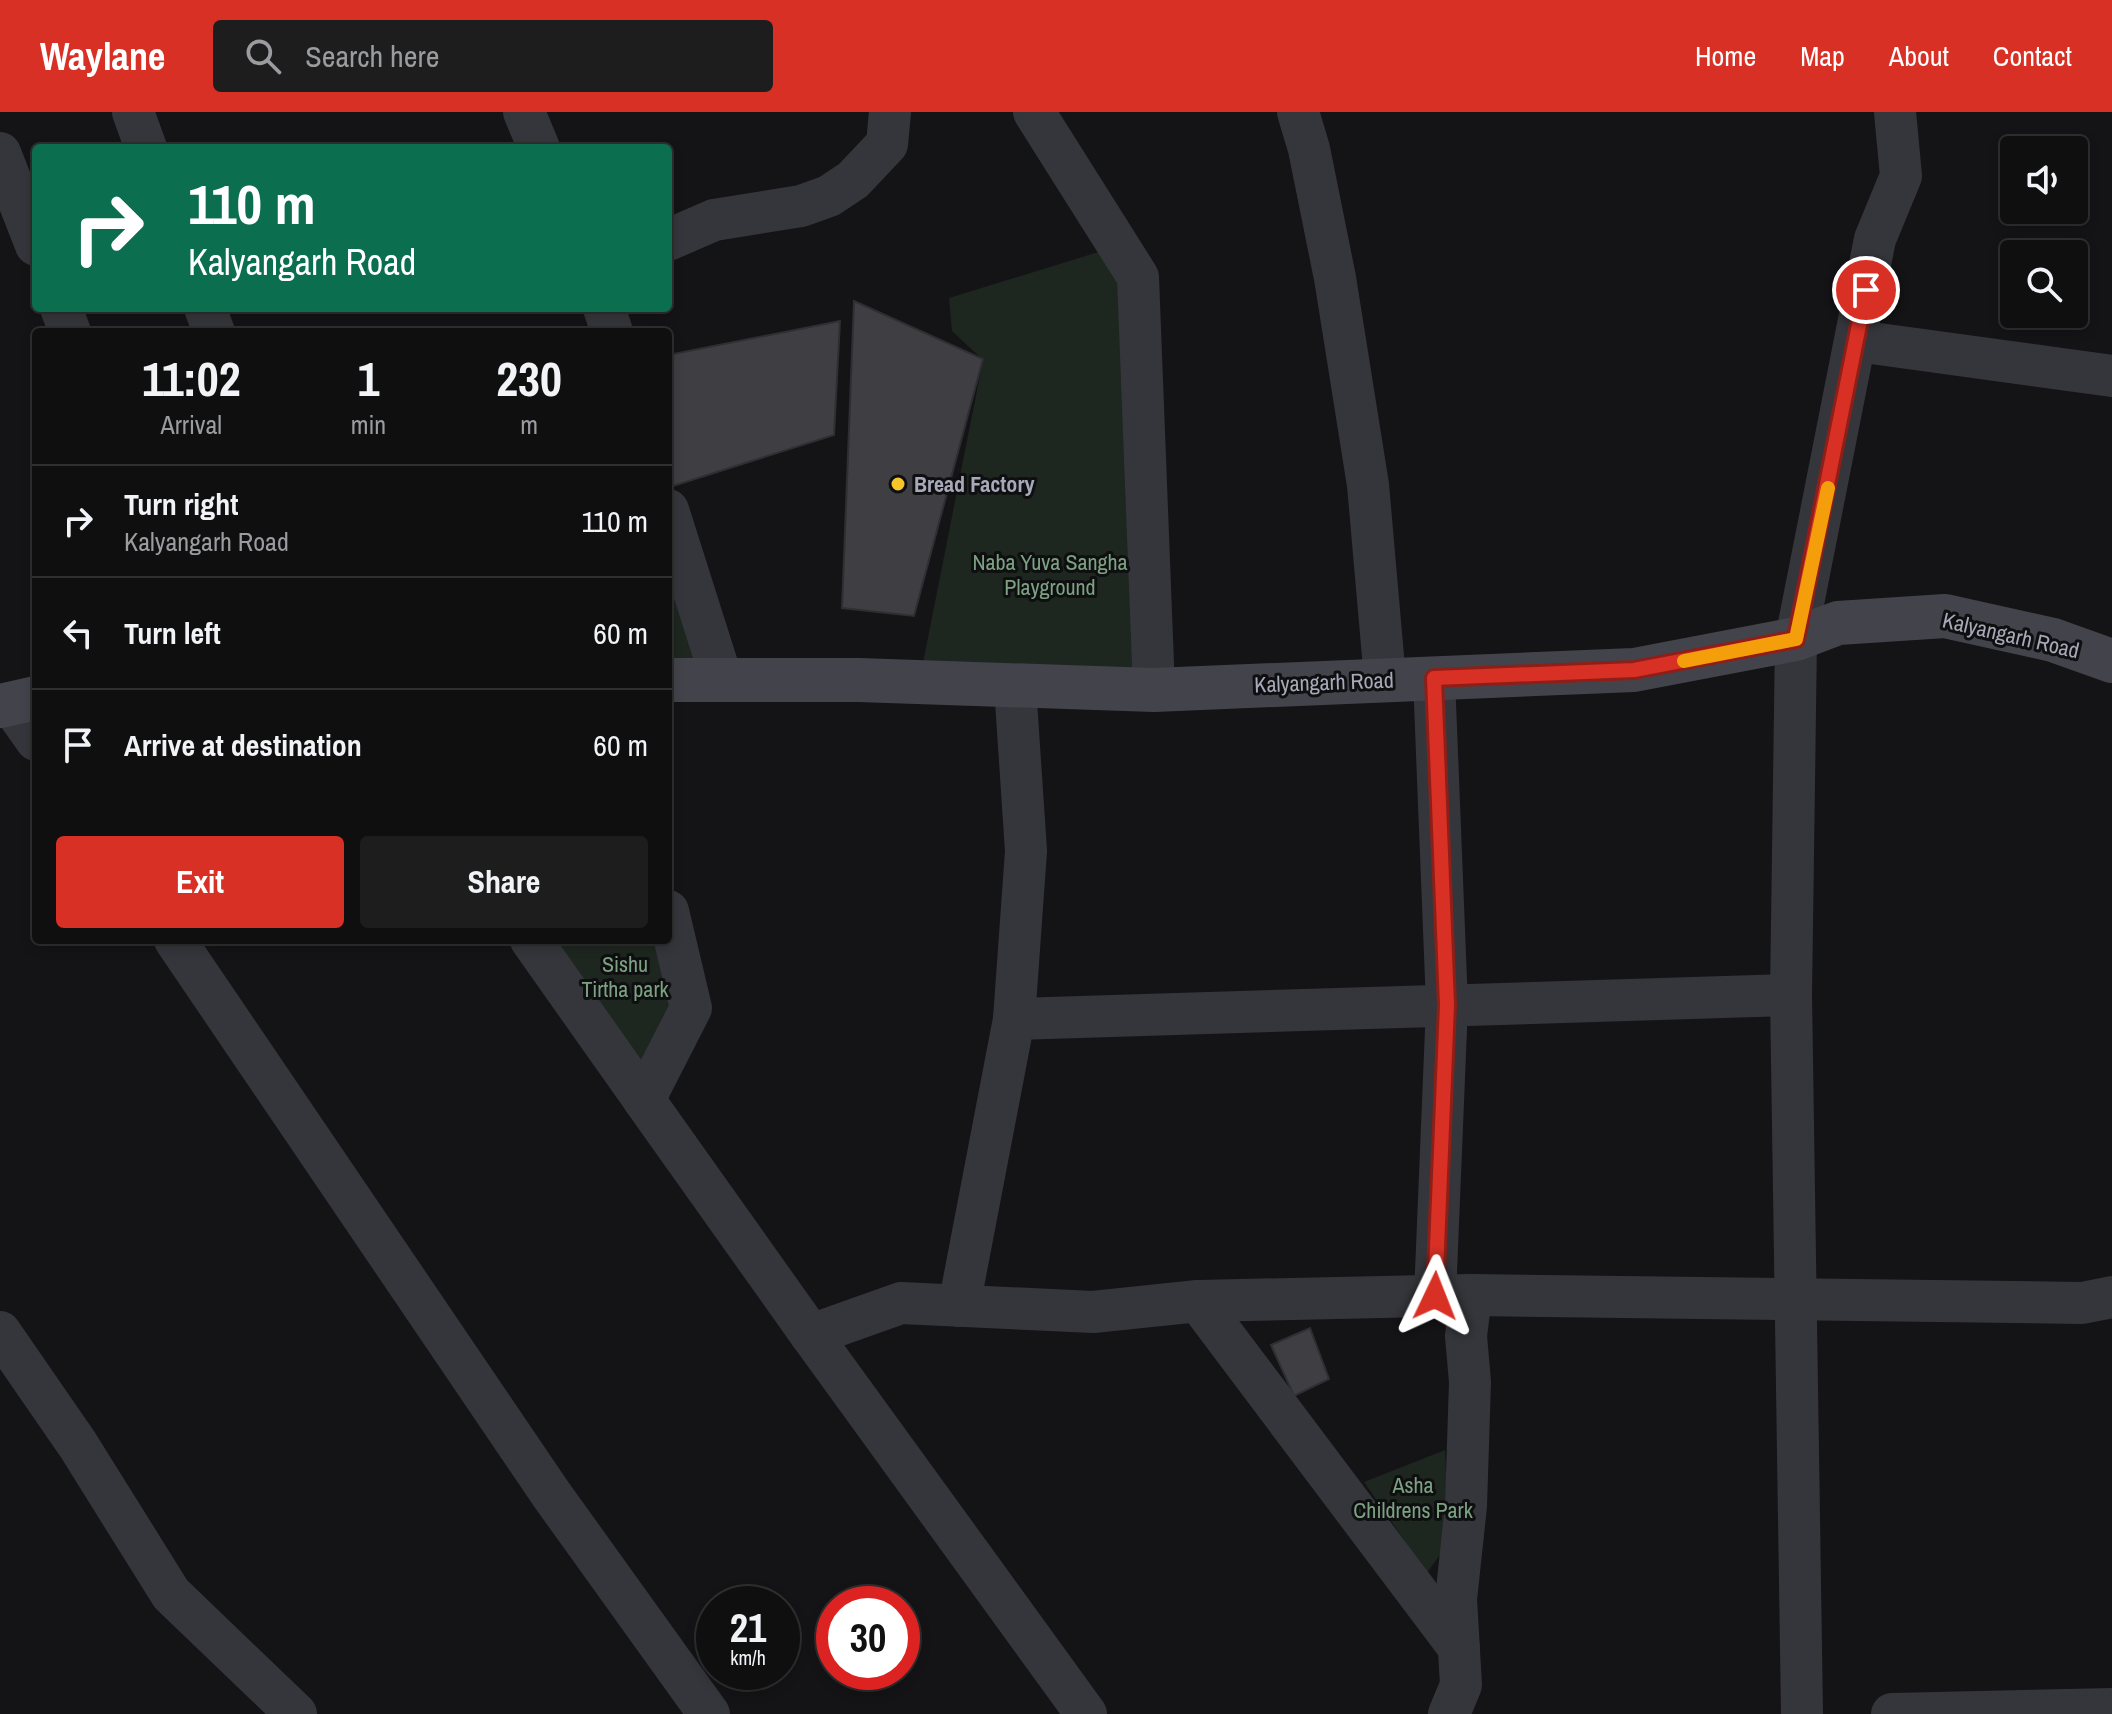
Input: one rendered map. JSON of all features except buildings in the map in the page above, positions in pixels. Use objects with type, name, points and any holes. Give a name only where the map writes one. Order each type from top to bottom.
[{"type":"main road","name":"Kalyangarh Road","points":[[672,680],[1154,690],[1634,670],[1796,639],[1838,623],[1945,616],[2053,640],[2112,661]]},
{"type":"street","points":[[133,112],[145,144]]},
{"type":"street","points":[[524,112],[537,144]]},
{"type":"street","points":[[672,238],[714,220],[801,206],[829,196],[853,180],[887,144],[890,112]]},
{"type":"street","points":[[1034,112],[1138,277],[1154,690]]},
{"type":"street","points":[[1298,112],[1309,149],[1335,278],[1366,470],[1385,679]]},
{"type":"street","points":[[1802,1714],[1791,995],[1796,639],[1875,239],[1901,176],[1895,112]]},
{"type":"street","points":[[0,153],[32,235]]},
{"type":"street","points":[[1857,341],[2112,376]]},
{"type":"street","points":[[672,523],[722,680]]},
{"type":"street","points":[[1434,678],[1447,1005],[1453,1295],[1466,1336],[1470,1382],[1466,1506],[1456,1599],[1461,1685],[1449,1714]]},
{"type":"street","points":[[959,1306],[1014,1019],[1026,851],[1015,686]]},
{"type":"street","points":[[15,702],[32,733]]},
{"type":"street","points":[[644,1100],[691,1008],[672,928]]},
{"type":"street","points":[[178,944],[551,1494],[709,1714]]},
{"type":"street","points":[[534,944],[811,1335],[1086,1714]]},
{"type":"street","points":[[1014,1019],[1791,995]]},
{"type":"street","points":[[811,1335],[901,1303],[1093,1312],[1198,1301],[1453,1295],[2082,1303],[2112,1297]]},
{"type":"street","points":[[1198,1301],[1459,1648]]},
{"type":"street","points":[[0,1332],[78,1445],[171,1594],[296,1714]]},
{"type":"street","points":[[1892,1714],[2112,1709]]},
{"type":"green space","name":"Naba Yuva Sangha Playground","points":[[1118,246],[1154,690],[919,683],[983,360],[952,331],[949,298]]},
{"type":"green space","points":[[672,523],[722,680],[672,679]]},
{"type":"green space","name":"Sishu Tirtha park","points":[[550,944],[665,944],[681,1002],[646,1079]]},
{"type":"green space","name":"Asha Childrens Park","points":[[1445,1450],[1449,1542],[1427,1573],[1364,1482]]},
{"type":"slow traffic","points":[[1684,661],[1796,639],[1828,488]]},
{"type":"place","name":"Bread Factory","points":[[898,484]]},
{"type":"route","points":[[1435,1296],[1447,1005],[1434,678],[1634,670],[1796,639],[1866,290]]}]
